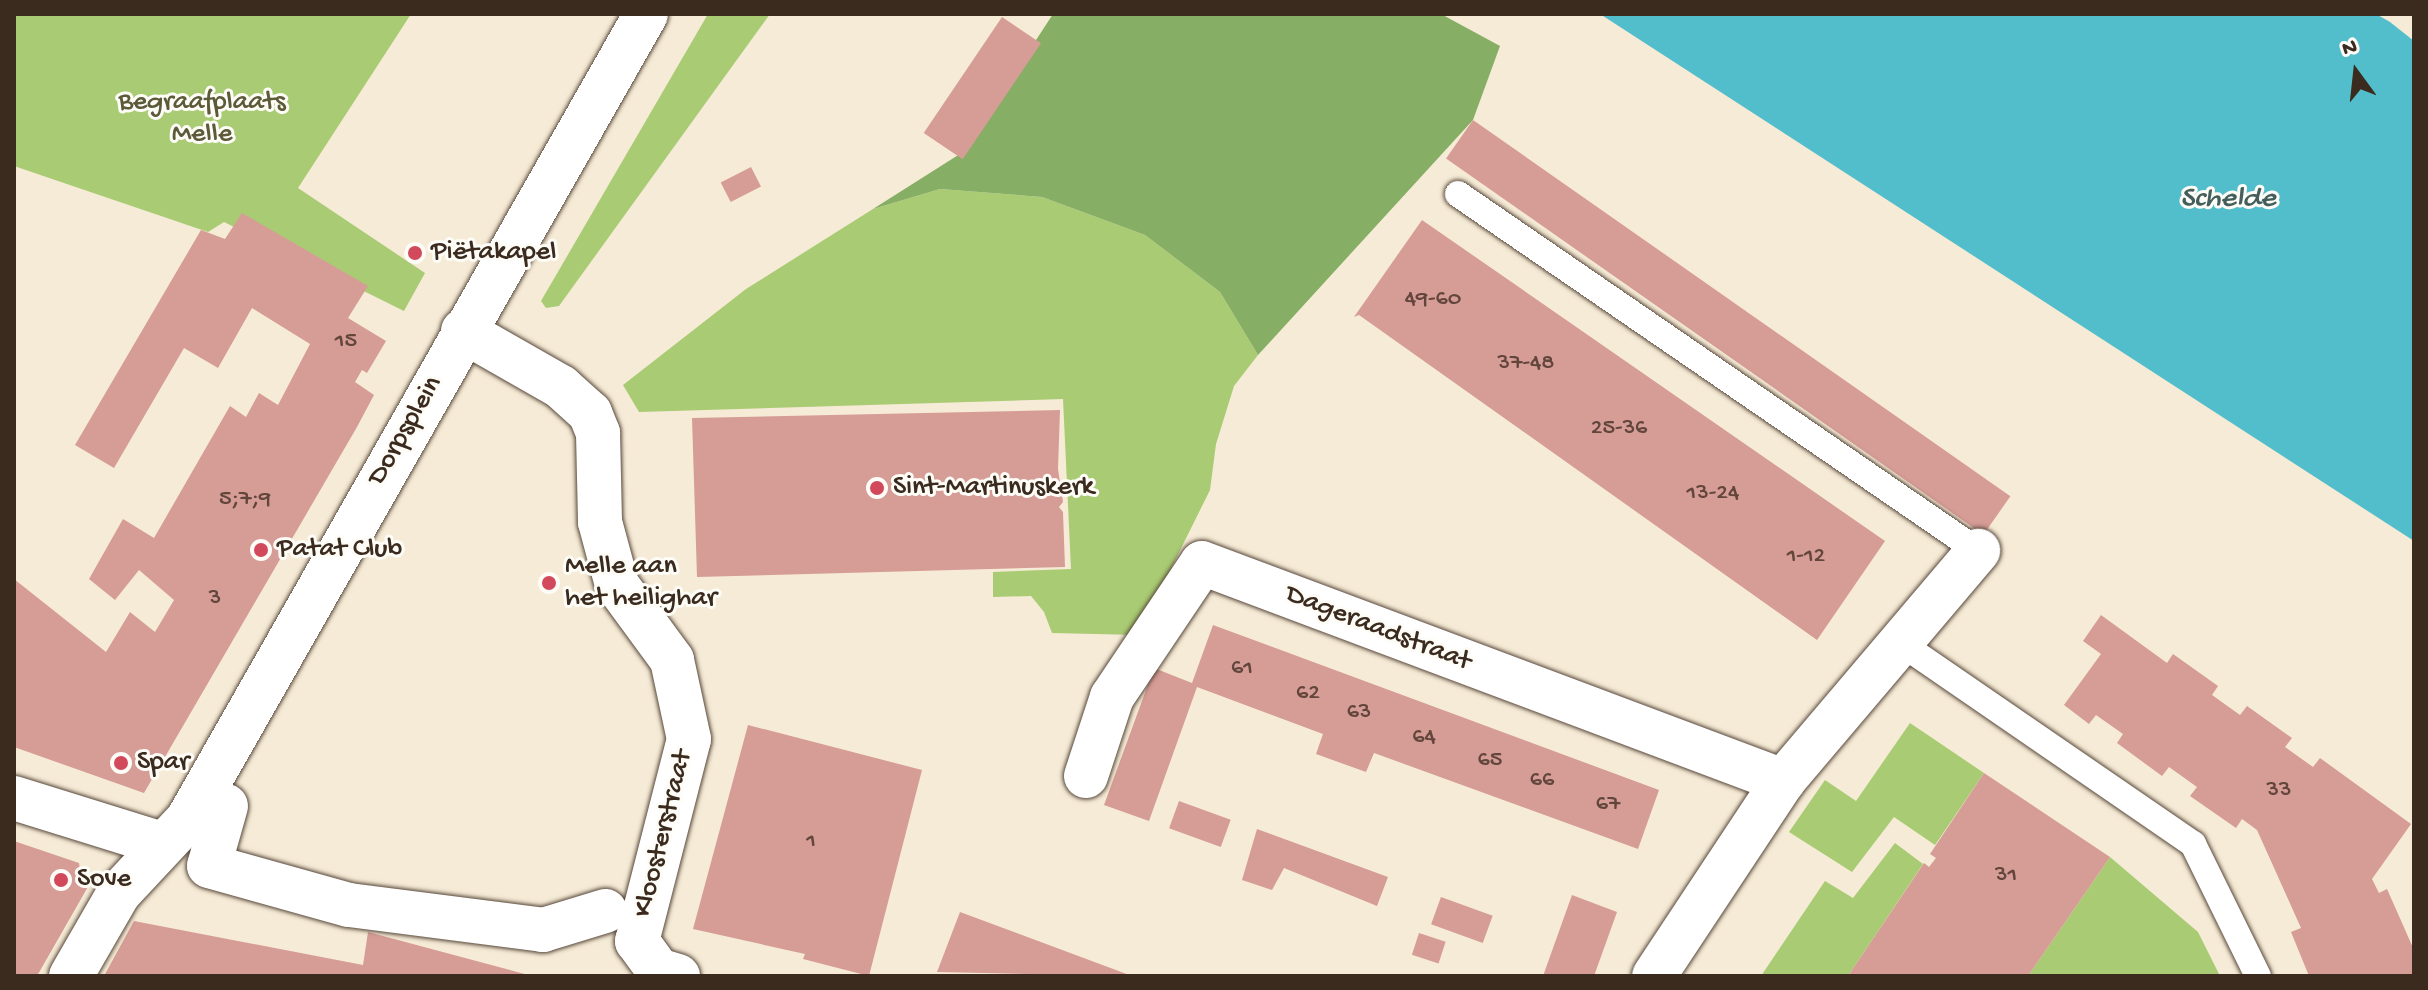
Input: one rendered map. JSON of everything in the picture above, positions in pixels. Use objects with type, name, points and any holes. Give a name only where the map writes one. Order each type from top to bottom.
[{"type":"street","name":"Dorpsplein","points":[[71,976],[119,893],[188,819],[646,14]]},
{"type":"street","name":"Kloosterstraat","points":[[463,331],[561,387],[590,413],[602,455],[600,522],[617,585],[672,660],[689,739],[637,941],[658,970],[678,976]]},
{"type":"street","points":[[1654,976],[1783,781],[1978,551]]},
{"type":"street","name":"Dageraadstraat","points":[[1086,776],[1112,697],[1202,563],[1783,781]]},
{"type":"street","points":[[14,798],[162,844]]},
{"type":"street","points":[[226,806],[209,866],[349,905],[543,930],[605,911]]},
{"type":"lane","points":[[1458,194],[1978,551]]},
{"type":"lane","points":[[1899,642],[2193,844],[2258,976]]},
{"type":"green space","name":"Begraafplaats Melle","points":[[14,14],[411,14],[298,188],[425,273],[404,311],[224,222],[208,232],[14,166]]},
{"type":"green space","points":[[708,14],[770,14],[559,306],[546,308],[541,301]]},
{"type":"green space","points":[[1053,14],[1441,14],[1500,46],[1473,120],[1258,355],[1220,292],[1145,235],[1042,197],[940,189],[873,209],[963,152]]},
{"type":"green space","points":[[940,189],[1042,197],[1145,235],[1220,292],[1258,355],[1234,386],[1216,444],[1210,490],[1138,635],[1052,633],[1044,612],[1031,596],[993,597],[993,572],[1071,569],[1063,399],[639,412],[623,385],[746,289],[873,209]]},
{"type":"green space","points":[[1910,723],[1984,773],[1935,845],[1894,817],[1852,872],[1789,832],[1825,780],[1856,801]]},
{"type":"green space","points":[[1895,843],[1923,864],[1848,976],[1761,976],[1825,881],[1853,898]]},
{"type":"green space","points":[[2110,857],[2198,932],[2220,976],[2028,976]]},
{"type":"water","name":"Schelde","points":[[1600,14],[2376,14],[2390,22],[2414,41],[2414,541]]},
{"type":"building","points":[[1002,17],[1041,43],[963,159],[924,133]]},
{"type":"building","points":[[1473,120],[2010,496],[1983,535],[1446,159]]},
{"type":"building","points":[[751,167],[761,187],[731,202],[721,182]]},
{"type":"building","points":[[242,213],[368,286],[348,318],[386,341],[367,373],[362,370],[355,382],[374,395],[357,427],[144,793],[14,747],[14,579],[106,652],[130,612],[155,632],[174,600],[139,570],[115,600],[89,579],[123,519],[154,538],[230,406],[246,417],[259,393],[278,405],[310,344],[252,308],[218,368],[184,348],[114,468],[75,445],[201,230],[225,239]]},
{"type":"building","points":[[1422,220],[1885,541],[1817,640],[1359,315],[1354,317]]},
{"type":"building","name":"Piëtakapel","points":[[419,243],[425,258],[410,264],[404,249]]},
{"type":"building","name":"Sint-Martinuskerk","points":[[1060,410],[1058,469],[1063,502],[1059,507],[1063,512],[1065,567],[697,577],[692,418]]},
{"type":"building","points":[[2101,615],[2167,663],[2173,654],[2218,686],[2212,695],[2240,715],[2247,706],[2292,738],[2285,747],[2313,767],[2320,758],[2411,824],[2372,879],[2379,893],[2387,889],[2414,950],[2414,976],[2309,976],[2291,932],[2301,928],[2257,830],[2242,819],[2236,828],[2190,796],[2197,787],[2169,767],[2162,776],[2117,743],[2123,734],[2096,715],[2089,724],[2064,705],[2101,654],[2083,641]]},
{"type":"building","points":[[1213,625],[1659,790],[1638,849],[1374,753],[1366,772],[1316,754],[1323,734],[1197,687],[1149,821],[1104,805],[1154,668],[1192,683]]},
{"type":"building","points":[[748,725],[922,770],[869,976],[803,959],[805,954],[693,929]]},
{"type":"building","points":[[1984,773],[2110,857],[2028,976],[1848,976],[1924,863],[1929,867],[1936,858],[1930,854]]},
{"type":"building","points":[[1179,801],[1231,820],[1221,847],[1169,828]]},
{"type":"building","points":[[1257,829],[1388,877],[1377,906],[1284,868],[1272,890],[1242,880]]},
{"type":"building","points":[[14,841],[79,863],[82,883],[89,885],[37,976],[14,976]]},
{"type":"building","points":[[1572,895],[1617,912],[1594,976],[1543,976]]},
{"type":"building","points":[[1441,897],[1493,916],[1483,943],[1431,924]]},
{"type":"building","points":[[960,912],[1132,976],[937,972]]},
{"type":"building","points":[[134,921],[363,965],[368,932],[532,976],[104,976]]},
{"type":"building","points":[[1419,933],[1446,942],[1439,964],[1412,955]]},
{"type":"place","name":"Piëtakapel","points":[[415,253]]},
{"type":"place","name":"Sint-Martinuskerk","points":[[877,488]]},
{"type":"place","name":"Patat Club","points":[[261,550]]},
{"type":"place","name":"Melle aan het heilighar","points":[[549,583]]},
{"type":"place","name":"Spar","points":[[121,763]]},
{"type":"place","name":"Sove","points":[[61,880]]}]
